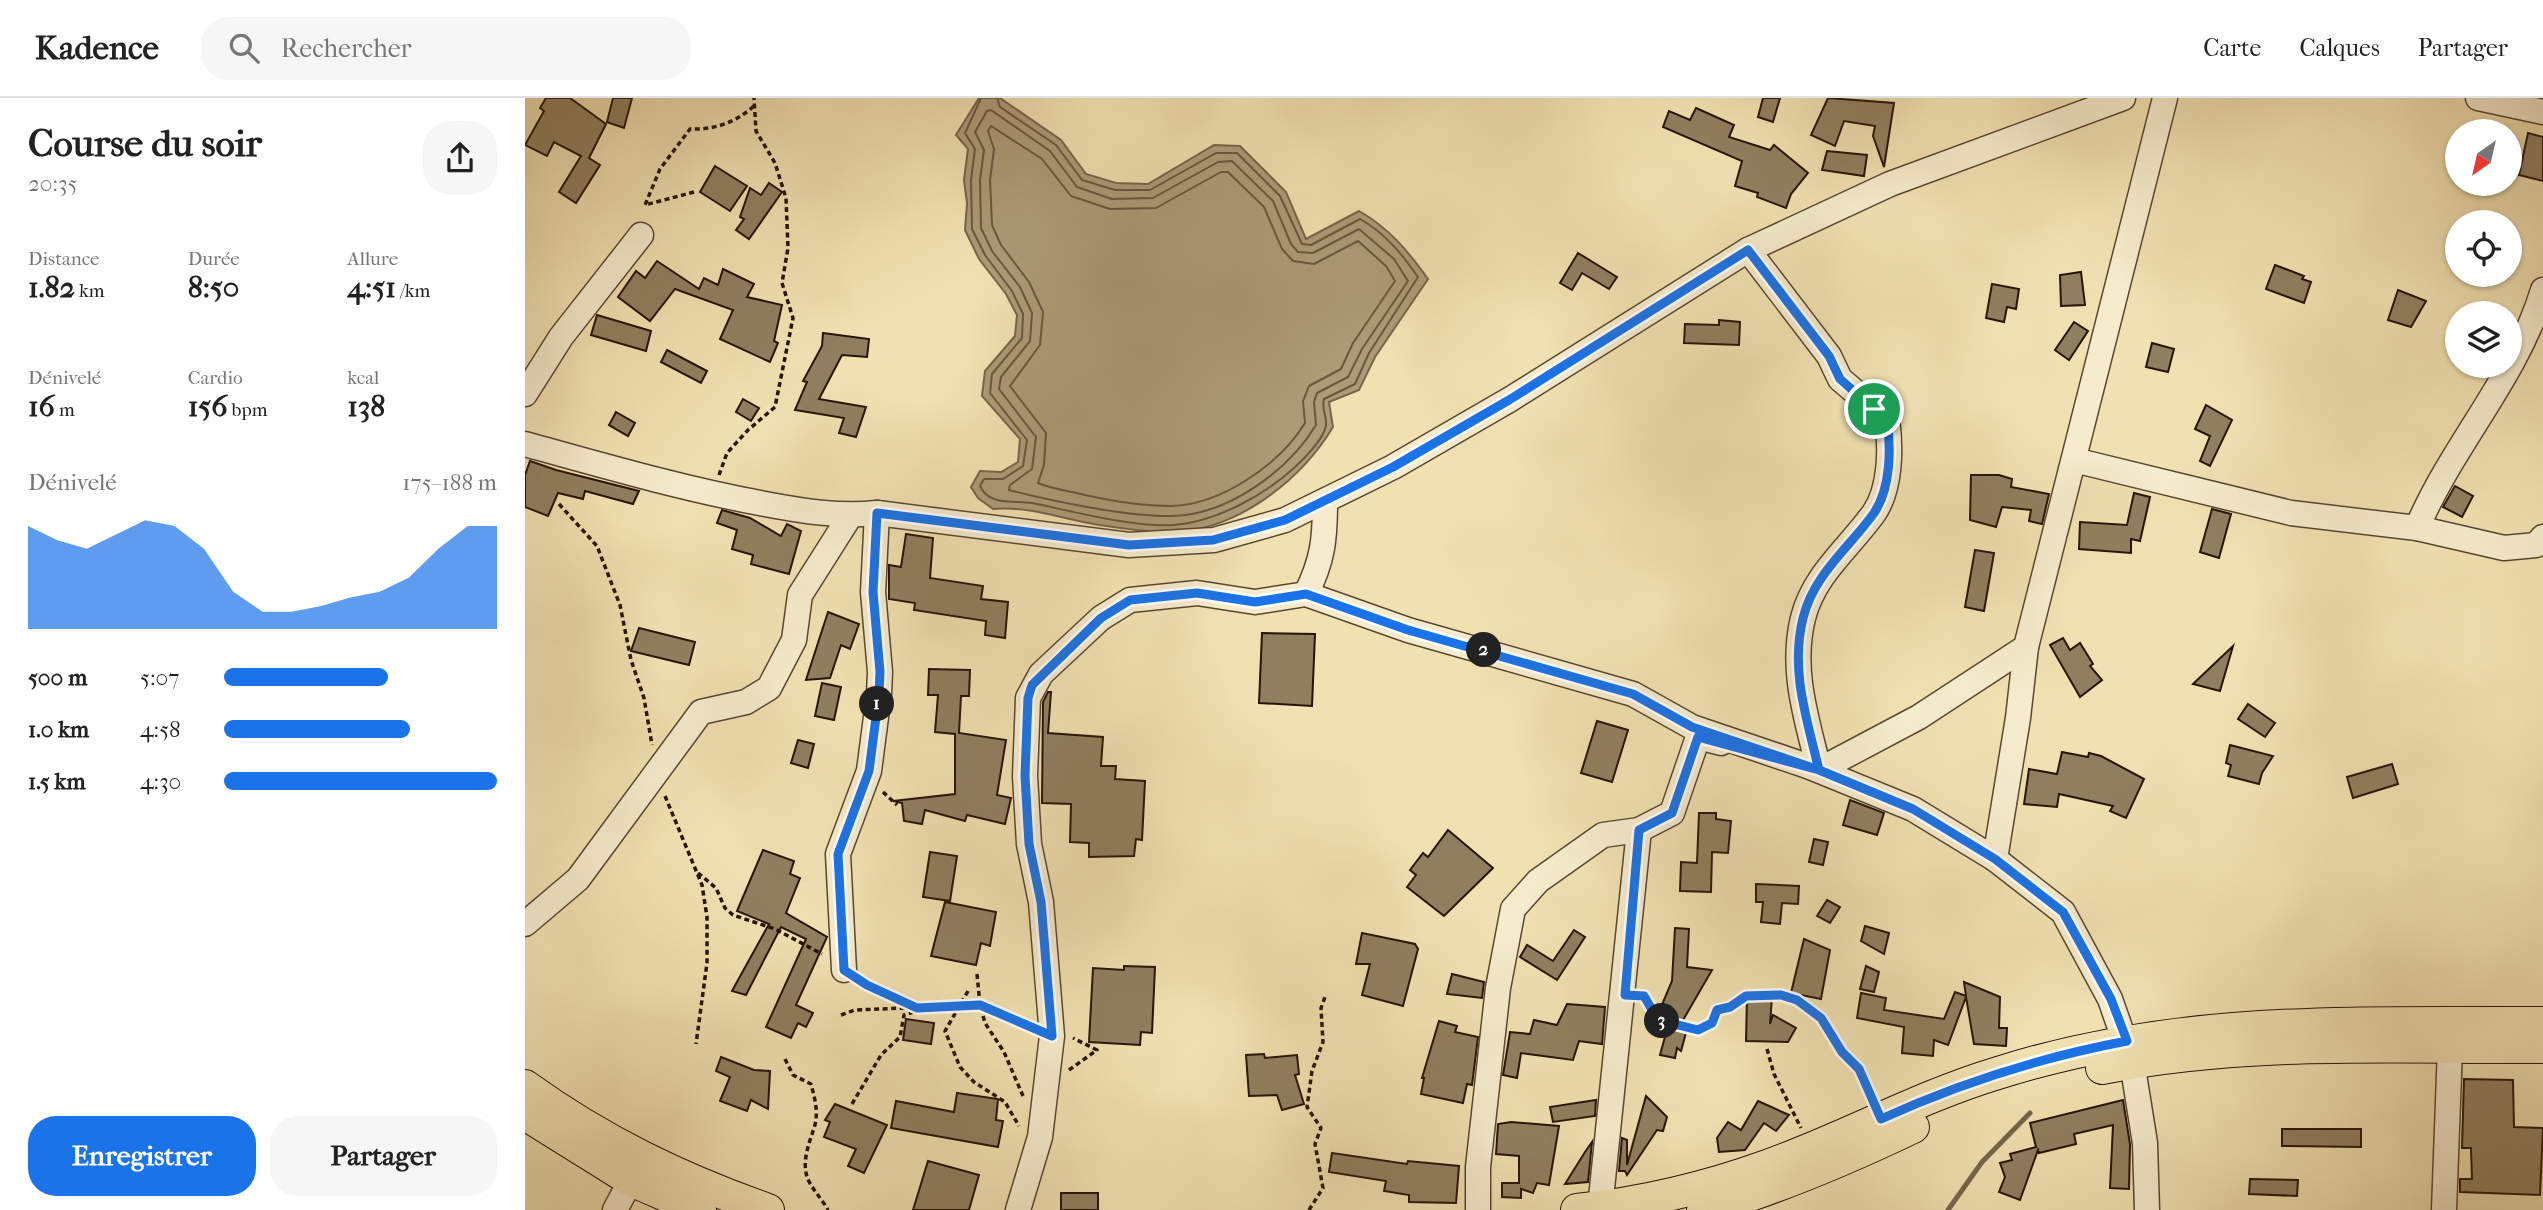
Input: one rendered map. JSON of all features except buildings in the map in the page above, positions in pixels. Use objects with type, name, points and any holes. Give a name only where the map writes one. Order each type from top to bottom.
[{"type":"main road","points":[[1703,1210],[1757,1195],[1835,1164],[1961,1107],[2080,1072],[2129,1051],[2239,1026],[2543,1023]]},
{"type":"main road","points":[[1589,1209],[1714,1183],[1809,1150],[1997,1073],[2075,1051],[2543,1046]]},
{"type":"main road","points":[[525,1086],[597,1135],[651,1164],[768,1210]]},
{"type":"main road","points":[[525,1114],[631,1180],[700,1210]]},
{"type":"street","points":[[525,444],[712,493],[804,511],[850,516],[877,513],[1129,545],[1213,540],[1285,520],[1393,467],[1509,400],[1748,250],[1890,184],[2123,98]]},
{"type":"street","points":[[1995,859],[2018,718],[2026,647],[2165,98]]},
{"type":"street","points":[[2478,98],[2543,112]]},
{"type":"street","points":[[525,394],[561,337],[641,235]]},
{"type":"street","points":[[1748,250],[1829,356],[1840,379],[1887,419],[1889,434],[1885,488],[1875,512],[1815,587],[1803,617],[1797,651],[1798,683],[1819,770]]},
{"type":"street","points":[[2417,528],[2435,486],[2520,348],[2543,290]]},
{"type":"street","points":[[2074,460],[2291,513],[2417,528],[2504,548],[2536,545],[2543,537]]},
{"type":"street","points":[[1306,594],[1320,566],[1325,541],[1325,500]]},
{"type":"street","points":[[844,970],[838,854],[869,771],[880,683],[873,592],[877,513]]},
{"type":"street","points":[[525,924],[578,878],[701,712],[746,702],[769,688],[795,640],[800,595],[850,516]]},
{"type":"street","points":[[1017,1210],[1034,1161],[1047,1085],[1052,1034],[1041,902],[1029,844],[1025,776],[1028,698],[1032,685],[1101,618],[1130,600],[1197,593],[1255,602],[1306,594],[1408,630],[1633,694],[1692,727],[1819,770],[1913,809],[1995,859],[2063,912],[2111,999],[2129,1051],[2144,1143],[2147,1210]]},
{"type":"street","points":[[1478,1210],[1478,1167],[1498,988],[1513,909],[1538,881],[1603,835],[1639,830],[1672,813],[1698,737],[1819,770],[1919,717],[2026,647]]},
{"type":"street","points":[[1589,1209],[1625,995],[1639,830]]},
{"type":"street","points":[[2444,1210],[2450,1047]]},
{"type":"street","points":[[615,1210],[631,1180]]},
{"type":"path","points":[[712,493],[727,453],[775,407],[793,318],[782,283],[788,248],[786,198],[775,163],[756,131],[754,98]]},
{"type":"path","points":[[694,192],[645,205],[660,169],[690,129],[704,130],[739,120],[755,105]]},
{"type":"path","points":[[696,872],[716,888],[726,908],[733,915],[806,944],[867,985],[917,1008]]},
{"type":"path","points":[[977,974],[980,1005],[1026,1102]]},
{"type":"path","points":[[968,991],[945,1031],[947,1042],[955,1051],[960,1067],[974,1082],[1005,1102],[1024,1132]]},
{"type":"path","points":[[1625,995],[1644,996],[1658,1020],[1698,1030],[1712,1023],[1717,1010],[1730,1007],[1746,996],[1781,995],[1797,1000],[1821,1018],[1842,1052],[1859,1069],[1881,1119]]},
{"type":"path","points":[[1309,1210],[1323,1188],[1315,1144],[1321,1128],[1307,1107],[1312,1070],[1323,1042],[1321,1008],[1325,997]]},
{"type":"path","points":[[841,1015],[855,1010],[980,1005],[1052,1034],[1069,1036],[1097,1050],[1047,1085]]},
{"type":"path","points":[[852,1104],[881,1055],[901,1037],[904,1016],[919,1013],[925,1008]]},
{"type":"path","points":[[1767,1049],[1774,1074],[1795,1111],[1809,1150]]},
{"type":"path","points":[[785,1059],[793,1074],[811,1084],[817,1102],[815,1126],[809,1141],[807,1172],[808,1180],[828,1210]]},
{"type":"water","points":[[979,98],[1000,98],[1061,140],[1086,174],[1116,183],[1148,184],[1214,145],[1240,146],[1286,192],[1306,239],[1359,211],[1397,241],[1428,279],[1375,357],[1359,390],[1329,402],[1333,427],[1320,447],[1285,483],[1265,499],[1221,522],[1197,529],[1164,532],[1099,525],[1020,509],[993,509],[978,498],[971,487],[980,471],[1001,472],[1018,462],[1020,439],[982,396],[985,371],[1015,336],[1017,315],[1006,294],[979,259],[965,230],[967,203],[964,180],[968,149],[956,135]]},
{"type":"waterway","points":[[1948,1210],[1982,1162],[2030,1113]]},
{"type":"route","points":[[1874,409],[1840,379],[1829,356],[1748,250],[1509,400],[1393,467],[1285,520],[1213,540],[1129,545],[877,513],[878,538],[873,592],[880,672],[879,694],[871,739],[869,771],[848,821],[838,854],[844,970],[867,985],[917,1008],[954,1004],[980,1005],[1039,1028],[1052,1036],[1047,953],[1041,902],[1029,844],[1025,776],[1028,698],[1032,685],[1101,618],[1130,600],[1197,593],[1255,602],[1306,594],[1353,613],[1408,630],[1524,661],[1579,681],[1633,694],[1692,727],[1819,770],[1913,809],[1995,859],[2046,896],[2063,912],[2076,930],[2111,999],[2127,1041],[2075,1051],[1997,1073],[1923,1100],[1881,1119],[1859,1069],[1842,1052],[1821,1018],[1797,1000],[1781,995],[1746,996],[1730,1007],[1717,1010],[1712,1023],[1698,1030],[1658,1020],[1644,996],[1625,995],[1639,830],[1672,813],[1698,737],[1819,770],[1798,683],[1797,651],[1803,617],[1815,587],[1843,547],[1875,512],[1885,488],[1889,434],[1887,419],[1874,409]]}]
